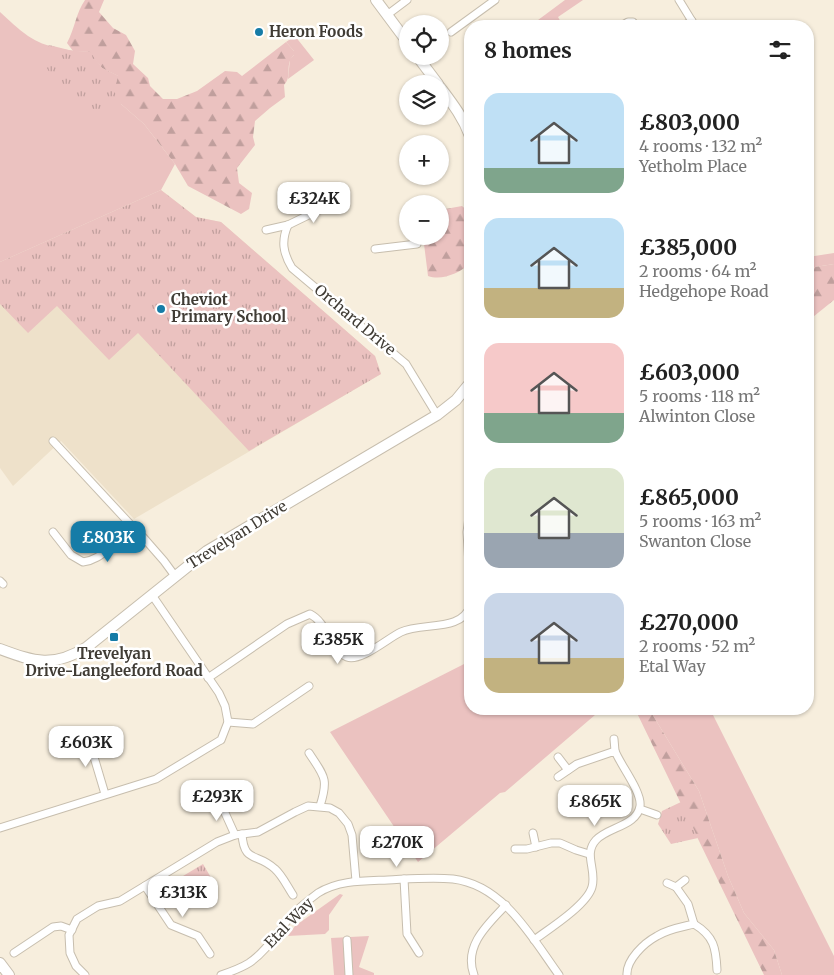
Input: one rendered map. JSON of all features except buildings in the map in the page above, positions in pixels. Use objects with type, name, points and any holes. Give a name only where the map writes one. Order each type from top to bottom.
[{"type":"street","points":[[376,0],[399,32]]},
{"type":"street","points":[[386,15],[407,0]]},
{"type":"street","points":[[468,20],[495,0]]},
{"type":"street","points":[[679,0],[692,20]]},
{"type":"street","points":[[451,32],[464,23]]},
{"type":"street","points":[[424,65],[431,75]]},
{"type":"street","points":[[449,98],[464,121]]},
{"type":"street","points":[[266,230],[288,225],[323,208]]},
{"type":"street","name":"Orchard Drive","points":[[288,225],[284,234],[283,244],[292,268],[406,364],[437,415]]},
{"type":"street","points":[[375,249],[409,245]]},
{"type":"street","name":"Trevelyan Drive","points":[[0,649],[41,662],[57,661],[72,657],[206,551],[437,415],[464,393]]},
{"type":"street","points":[[52,441],[130,524],[137,536]]},
{"type":"street","points":[[53,532],[71,555],[83,562],[94,559],[120,540],[132,536],[143,537],[175,576]]},
{"type":"street","points":[[0,828],[156,779],[221,740],[228,722],[225,706],[152,595]]},
{"type":"street","points":[[208,678],[287,624],[310,614],[321,621],[342,654],[348,658],[357,658],[410,629],[453,623],[464,617]]},
{"type":"street","points":[[228,722],[253,724],[309,686]]},
{"type":"street","points":[[88,737],[105,794]]},
{"type":"street","points":[[534,940],[586,900],[593,881],[589,854],[591,847],[605,832],[632,819],[640,809],[639,796],[615,751],[614,739]]},
{"type":"street","points":[[558,777],[584,762],[615,751]]},
{"type":"street","points":[[309,753],[326,782],[320,806]]},
{"type":"street","points":[[558,756],[568,770]]},
{"type":"street","points":[[221,804],[247,853],[268,863],[277,870],[293,895]]},
{"type":"street","points":[[85,975],[76,966],[70,953],[69,935],[78,919],[98,906],[120,901],[205,849],[238,834],[267,829],[308,806],[330,808],[339,813],[348,824],[352,835],[356,881]]},
{"type":"street","points":[[640,809],[657,815]]},
{"type":"street","points":[[533,833],[536,848]]},
{"type":"street","points":[[515,849],[536,848],[551,843],[560,843],[589,854]]},
{"type":"street","points":[[404,879],[407,934],[419,953]]},
{"type":"street","name":"Etal Way","points":[[224,974],[249,963],[271,942],[294,914],[319,893],[336,884],[356,881],[454,879],[472,884],[488,892],[506,905],[559,975]]},
{"type":"street","points":[[676,888],[685,880]]},
{"type":"street","points":[[667,883],[676,888],[688,904],[694,924],[704,930],[710,937],[716,952],[717,970]]},
{"type":"street","points":[[146,886],[170,925],[198,936],[210,954]]},
{"type":"street","points":[[474,975],[472,952],[478,937],[506,905]]},
{"type":"street","points":[[628,975],[627,969],[632,958],[656,936],[676,928],[694,924]]},
{"type":"street","points":[[14,953],[53,927],[61,926],[72,930]]},
{"type":"street","points":[[347,940],[349,975]]},
{"type":"street","points":[[0,963],[9,975]]},
{"type":"shaded area","name":"Cheviot Primary School","points":[[161,190],[196,217],[221,222],[375,356],[381,374],[134,519],[61,441],[13,486],[0,468],[0,262]]},
{"type":"green space","points":[[85,0],[104,0],[99,12],[113,28],[126,35],[135,51],[133,64],[148,78],[150,86],[163,99],[177,99],[197,91],[225,71],[237,72],[242,76],[286,42],[294,51],[294,55],[289,62],[288,78],[284,85],[285,97],[255,121],[253,137],[255,145],[237,168],[239,183],[252,193],[249,209],[241,214],[188,186],[175,164],[144,124],[121,104],[114,91],[118,76],[102,68],[89,52],[73,51],[67,43]]},
{"type":"green space","points":[[565,0],[583,0],[558,17],[560,20],[538,20]]},
{"type":"green space","points":[[0,12],[35,40],[58,48],[90,52],[102,68],[118,76],[121,104],[144,124],[175,164],[161,190],[0,262]]},
{"type":"green space","points":[[295,36],[314,60],[288,79],[290,59],[294,55],[294,51],[286,42]]},
{"type":"green space","points":[[49,45],[73,51],[90,52],[102,68],[118,76],[114,91],[121,104],[113,114],[86,107],[61,86],[45,64]]},
{"type":"green space","name":"Cheviot Primary School","points":[[161,190],[196,217],[221,222],[375,356],[381,374],[249,451],[138,333],[109,360],[57,306],[28,333],[0,304],[0,262]]},
{"type":"green space","points":[[462,206],[464,208],[464,268],[445,277],[428,276],[424,245],[449,245],[449,208]]},
{"type":"green space","points":[[834,253],[834,264],[814,268],[814,256]]},
{"type":"green space","points":[[834,264],[834,300],[814,316],[814,268]]},
{"type":"green space","points":[[464,664],[464,715],[595,715],[505,792],[500,793],[418,862],[330,732]]},
{"type":"green space","points":[[638,715],[653,715],[699,791],[728,876],[744,913],[774,950],[782,975],[764,975]]},
{"type":"green space","points":[[653,715],[713,715],[834,956],[834,975],[782,975],[774,950],[744,913],[728,876],[699,791]]},
{"type":"green space","points":[[681,802],[698,838],[671,844],[658,824],[662,811]]},
{"type":"green space","points":[[203,864],[216,890],[214,893],[192,896],[183,876]]},
{"type":"green space","points":[[340,894],[343,895],[329,915],[329,930],[325,934],[288,936],[295,926]]},
{"type":"green space","points":[[369,936],[359,967],[374,973],[374,975],[334,975],[331,938]]},
{"type":"place","name":"Heron Foods","points":[[259,32]]},
{"type":"place","name":"Cheviot Primary School","points":[[161,309]]},
{"type":"place","name":"Trevelyan Drive-Langleeford Road","points":[[114,637]]}]
